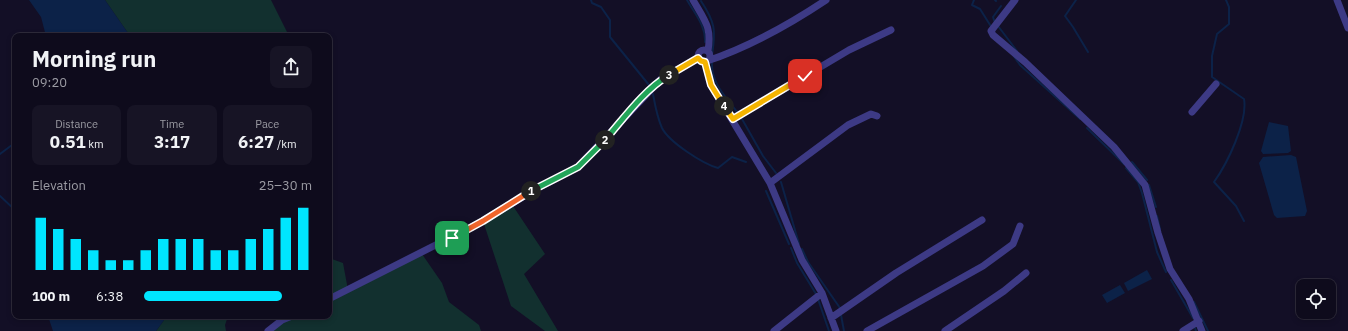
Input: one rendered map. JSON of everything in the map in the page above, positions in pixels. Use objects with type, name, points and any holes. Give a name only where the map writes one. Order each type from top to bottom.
[{"type":"street","points":[[693,0],[709,29],[710,38],[708,51],[710,57],[706,61]]},
{"type":"street","points":[[698,58],[701,61],[706,61],[724,55],[782,27],[826,0]]},
{"type":"street","points":[[1015,0],[995,24],[991,31],[993,35],[1025,62],[1114,147],[1141,179],[1149,194],[1158,233],[1170,269],[1190,299],[1202,331]]},
{"type":"street","points":[[1337,0],[1348,28]]},
{"type":"street","points":[[733,119],[849,50],[891,30]]},
{"type":"street","points":[[332,297],[476,225],[534,190],[578,167],[662,79],[698,58],[698,54],[701,50],[708,51]]},
{"type":"street","points":[[706,61],[711,85],[733,119],[735,126],[770,183],[802,260],[822,293],[836,331]]},
{"type":"street","points":[[1192,112],[1216,84]]},
{"type":"street","points":[[770,183],[848,124],[871,114],[877,116]]},
{"type":"street","points":[[831,318],[896,273],[982,220]]},
{"type":"street","points":[[867,331],[983,266],[1013,244],[1020,226]]},
{"type":"street","points":[[945,331],[992,300],[1026,273]]},
{"type":"street","points":[[774,331],[822,293]]},
{"type":"street","points":[[268,331],[284,319]]},
{"type":"street","points":[[1183,331],[1199,321]]},
{"type":"green space","points":[[105,0],[271,0],[288,33],[128,33]]},
{"type":"green space","points":[[511,203],[545,254],[524,274],[558,331],[545,331],[511,306],[483,221]]},
{"type":"green space","points":[[422,254],[442,283],[449,302],[479,325],[481,331],[268,331],[282,319],[332,319],[332,259],[343,263],[348,290]]},
{"type":"green space","points":[[165,319],[227,319],[225,325],[226,331],[156,331]]},
{"type":"water","points":[[29,0],[105,0],[128,33],[45,33],[41,17]]},
{"type":"water","points":[[1269,122],[1288,126],[1291,151],[1288,153],[1263,154],[1261,151]]},
{"type":"water","points":[[1291,155],[1296,157],[1307,211],[1305,216],[1277,218],[1274,215],[1259,163],[1263,157]]},
{"type":"water","points":[[1147,270],[1152,279],[1128,291],[1124,283]]},
{"type":"water","points":[[1120,285],[1125,293],[1107,303],[1102,295]]},
{"type":"water","points":[[49,319],[165,319],[156,331],[53,331]]},
{"type":"waterway","points":[[591,0],[592,3],[601,7],[610,20],[610,37],[649,85]]},
{"type":"waterway","points":[[687,0],[702,25],[705,42]]},
{"type":"waterway","points":[[974,0],[972,5],[980,9],[992,28]]},
{"type":"waterway","points":[[1076,0],[1065,16],[1088,52]]},
{"type":"waterway","points":[[1226,0],[1229,7],[1229,24],[1217,34],[1212,56],[1212,77],[1244,99],[1244,108],[1240,130],[1225,165],[1214,182],[1236,206],[1244,221]]},
{"type":"waterway","points":[[701,1],[712,21],[714,32],[712,55]]},
{"type":"waterway","points":[[995,23],[993,17],[1001,6]]},
{"type":"waterway","points":[[998,26],[1017,51]]},
{"type":"waterway","points":[[1013,55],[1020,65],[1080,119]]},
{"type":"waterway","points":[[712,63],[714,77],[720,89],[737,112]]},
{"type":"waterway","points":[[653,94],[657,115],[662,128],[672,140],[687,152],[718,168],[732,157],[746,162]]},
{"type":"waterway","points":[[742,119],[763,156],[776,173]]},
{"type":"waterway","points":[[1087,128],[1124,164]]},
{"type":"waterway","points":[[0,154],[12,145]]},
{"type":"waterway","points":[[1132,162],[1147,180]]},
{"type":"waterway","points":[[1126,168],[1138,182],[1157,252],[1166,272]]},
{"type":"waterway","points":[[781,182],[799,244]]},
{"type":"waterway","points":[[1149,185],[1156,207]]},
{"type":"waterway","points":[[766,191],[789,244]]},
{"type":"waterway","points":[[0,196],[12,207]]},
{"type":"waterway","points":[[1157,216],[1160,229]]},
{"type":"waterway","points":[[791,248],[797,263],[816,294]]},
{"type":"waterway","points":[[802,249],[808,262],[840,308]]},
{"type":"waterway","points":[[1171,280],[1193,318]]},
{"type":"waterway","points":[[818,299],[829,331]]},
{"type":"waterway","points":[[1194,302],[1208,331]]},
{"type":"waterway","points":[[841,315],[844,331]]},
{"type":"route","points":[[452,238],[534,190],[578,167],[662,79],[698,58],[699,60],[705,62],[711,85],[733,119],[805,76]]}]
